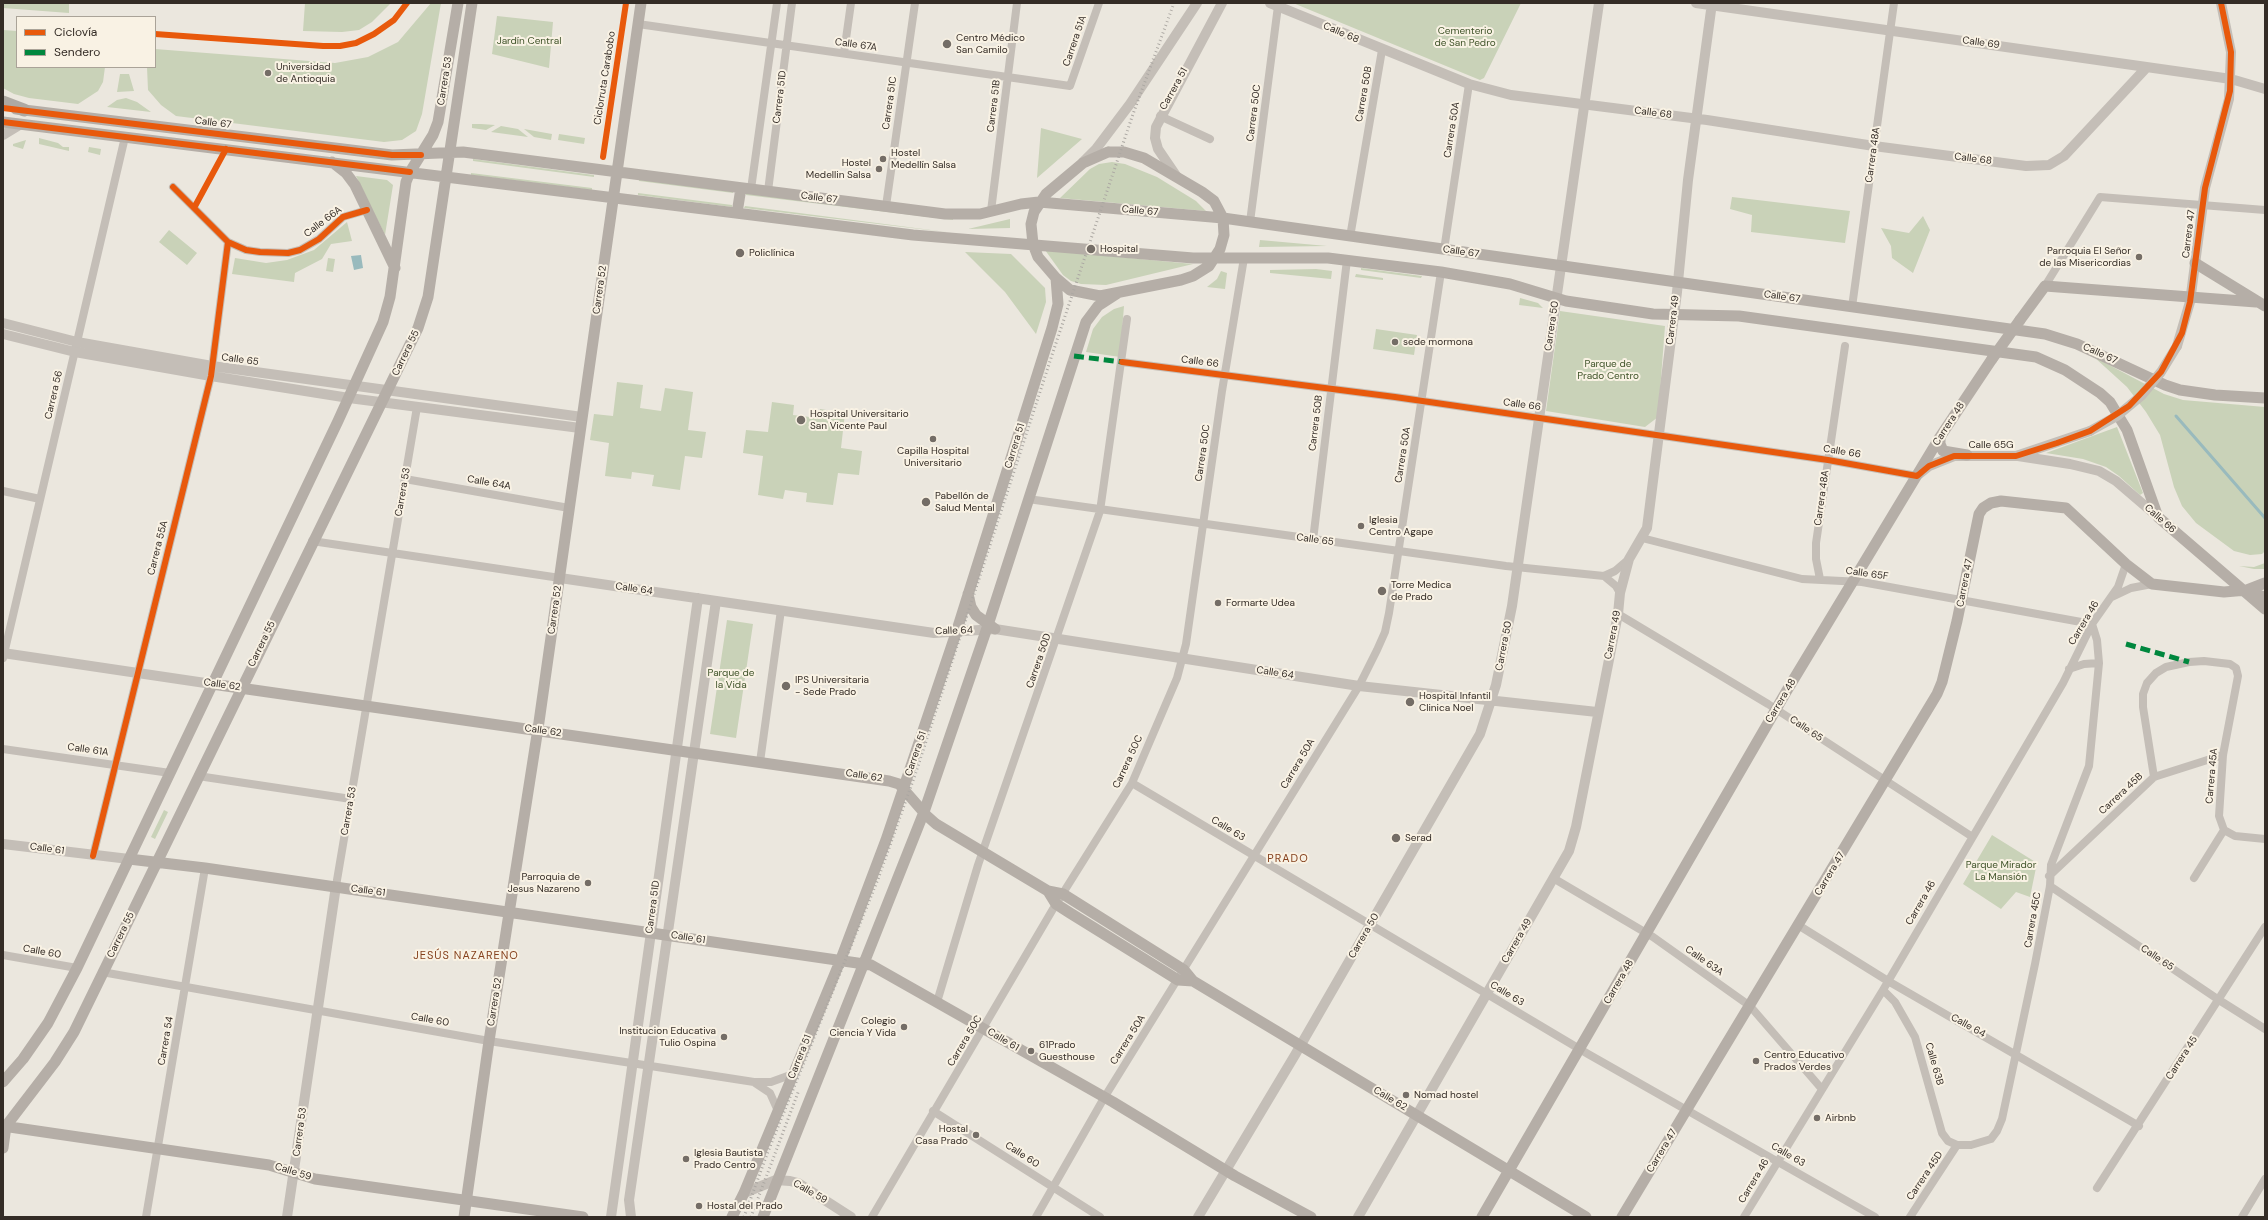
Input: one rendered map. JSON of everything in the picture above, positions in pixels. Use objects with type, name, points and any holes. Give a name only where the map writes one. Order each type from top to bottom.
[{"type":"highway","points":[[3,102],[24,110]]},
{"type":"main road","name":"Carrera 53","points":[[410,172],[433,135],[438,122],[458,3]]},
{"type":"main road","name":"Carrera 53","points":[[444,178],[472,3]]},
{"type":"main road","name":"Carrera 52","points":[[464,1217],[489,1041],[538,730],[640,3]]},
{"type":"main road","name":"Calle 67","points":[[3,108],[392,155],[421,155],[463,152],[956,215],[991,211],[1021,204],[1039,202],[1223,218],[2045,334],[2077,344],[2165,385],[2180,390],[2215,395],[2265,398]]},
{"type":"main road","points":[[3,122],[332,162],[444,178],[913,235],[1216,259],[1314,257],[1347,260],[1442,272],[1520,286],[1556,298],[1581,304],[1653,314],[1739,316],[2020,354],[2047,360],[2100,393],[2116,411],[2126,430],[2158,517]]},
{"type":"main road","points":[[1124,152],[1144,158],[1177,177],[1214,201],[1223,218],[1223,240],[1216,259],[1210,266],[1193,276],[1100,296],[1081,294],[1070,290],[1056,278],[1038,257],[1033,244],[1031,224],[1039,202],[1082,163],[1101,153],[1124,152]]},
{"type":"main road","points":[[332,162],[350,179],[395,268]]},
{"type":"main road","points":[[3,1082],[23,1059],[40,1035],[77,968],[354,387],[385,315],[395,268],[405,189],[410,172]]},
{"type":"main road","name":"Carrera 55","points":[[4,1128],[62,1052],[418,328],[425,309],[444,178]]},
{"type":"main road","points":[[737,213],[746,188]]},
{"type":"main road","points":[[2195,263],[2262,304]]},
{"type":"main road","name":"Carrera 51","points":[[732,1217],[744,1192],[841,959],[904,789],[956,633],[1053,323],[1058,296],[1056,278]]},
{"type":"main road","points":[[2045,286],[2262,304]]},
{"type":"main road","name":"Carrera 48","points":[[1482,1217],[1581,1049],[1776,709],[1852,581],[1940,437],[1992,359],[2045,286]]},
{"type":"main road","points":[[763,1217],[776,1180],[865,964],[924,812],[989,628],[1028,499],[1086,322],[1098,306],[1118,293]]},
{"type":"main road","points":[[1940,437],[1940,444],[1943,451],[1967,455]]},
{"type":"main road","name":"Carrera 47","points":[[1622,1217],[1688,1110],[1885,781],[1942,682],[1979,514],[1982,508],[1991,503],[2001,501],[2066,508],[2126,564]]},
{"type":"main road","name":"Calle 66","points":[[2158,517],[2265,609]]},
{"type":"main road","points":[[2126,564],[2152,584],[2210,591],[2242,590],[2265,583]]},
{"type":"main road","points":[[2227,577],[2250,584],[2265,583]]},
{"type":"main road","points":[[2242,590],[2265,597]]},
{"type":"main road","points":[[968,594],[971,607],[989,628]]},
{"type":"main road","name":"Calle 62","points":[[212,684],[880,778],[899,784],[936,824],[1048,891],[1063,894],[1184,970],[1193,981],[1586,1217]]},
{"type":"main road","name":"Calle 61","points":[[128,859],[336,886],[841,959],[865,964],[876,968],[937,1002],[1104,1098],[1225,1170],[1311,1217]]},
{"type":"main road","name":"Calle 62","points":[[1048,891],[1056,904],[1178,980],[1193,981]]},
{"type":"main road","points":[[3,1148],[4,1128]]},
{"type":"main road","name":"Calle 59","points":[[4,1128],[269,1164],[315,1178],[583,1217]]},
{"type":"street","name":"Carrera 51D","points":[[746,188],[777,3]]},
{"type":"street","name":"Carrera 51D","points":[[768,191],[792,3]]},
{"type":"street","points":[[844,54],[851,3]]},
{"type":"street","name":"Carrera 51C","points":[[886,206],[915,3]]},
{"type":"street","name":"Carrera 51B","points":[[991,211],[1017,3]]},
{"type":"street","name":"Carrera 51A","points":[[1070,86],[1099,3]]},
{"type":"street","points":[[1082,163],[1096,149],[1130,104],[1197,3]]},
{"type":"street","name":"Carrera 51","points":[[1177,177],[1162,157],[1156,144],[1156,127],[1160,116],[1222,3]]},
{"type":"street","name":"Carrera 50","points":[[1198,1217],[1300,1046],[1480,734],[1496,685],[1518,567],[1560,266],[1599,3]]},
{"type":"street","name":"Calle 69","points":[[1696,3],[1712,4],[2147,66],[2231,79],[2265,89]]},
{"type":"street","name":"Carrera 48A","points":[[1852,307],[1894,3]]},
{"type":"street","name":"Carrera 47","points":[[2090,431],[2117,416],[2141,396],[2161,372],[2177,346],[2186,322],[2191,297],[2202,205],[2207,179],[2229,99],[2231,52],[2221,3]]},
{"type":"street","name":"Carrera 49","points":[[1358,1217],[1569,850],[1576,827],[1597,712],[1618,614],[1620,593],[1629,560],[1647,528],[1674,315],[1696,120],[1712,4]]},
{"type":"street","name":"Calle 68","points":[[1274,5],[1469,84],[1511,95],[2026,166],[2050,165],[2064,156],[2147,66]]},
{"type":"street","name":"Carrera 50C","points":[[1250,222],[1274,5]]},
{"type":"street","name":"Calle 67A","points":[[638,24],[1070,86]]},
{"type":"street","name":"Carrera 50B","points":[[1350,237],[1382,50]]},
{"type":"street","name":"Carrera 50A","points":[[1444,250],[1469,84]]},
{"type":"street","points":[[1160,116],[1210,139]]},
{"type":"street","points":[[3,135],[20,124]]},
{"type":"street","name":"Carrera 56","points":[[3,655],[125,137]]},
{"type":"street","name":"Calle 66A","points":[[172,186],[228,242],[246,250],[260,252],[294,251],[320,239],[343,217],[367,210]]},
{"type":"street","name":"Carrera 48","points":[[2045,286],[2100,198],[2202,205]]},
{"type":"street","points":[[2202,205],[2265,210]]},
{"type":"street","name":"Carrera 55A","points":[[93,856],[211,371],[228,242]]},
{"type":"street","name":"Carrera 50C","points":[[872,1217],[933,1111],[984,1029],[1056,904],[1132,783],[1183,659],[1202,525],[1244,258]]},
{"type":"street","name":"Carrera 50B","points":[[1313,540],[1347,260]]},
{"type":"street","name":"Carrera 50A","points":[[1036,1217],[1104,1098],[1359,686],[1385,632],[1442,272]]},
{"type":"street","name":"Carrera 50D","points":[[937,1002],[983,852],[1100,511],[1127,319]]},
{"type":"street","name":"Calle 65","points":[[3,324],[76,347]]},
{"type":"street","name":"Calle 65","points":[[3,334],[211,371],[349,398],[580,428]]},
{"type":"street","name":"Carrera 48A","points":[[1820,579],[1815,551],[1845,346]]},
{"type":"street","name":"Calle 66","points":[[1122,362],[1331,388],[1659,435],[1828,460],[1917,476]]},
{"type":"street","name":"Calle 65","points":[[211,371],[387,391],[582,417]]},
{"type":"street","name":"Carrera 53","points":[[287,1217],[336,886],[368,706],[417,407]]},
{"type":"street","name":"Calle 65G","points":[[1917,476],[1929,466],[1943,460],[1967,455],[2016,456],[2090,431]]},
{"type":"street","name":"Calle 66","points":[[2016,456],[2070,464],[2099,471],[2116,481],[2158,517]]},
{"type":"street","name":"Calle 64A","points":[[405,479],[569,508]]},
{"type":"street","points":[[3,491],[40,499]]},
{"type":"street","name":"Calle 65","points":[[1028,499],[1100,511],[1313,540],[1518,567],[1604,576]]},
{"type":"street","name":"Calle 65F","points":[[1642,538],[1802,579],[1852,581],[2092,624]]},
{"type":"street","name":"Calle 64","points":[[312,541],[934,633],[956,633],[989,628],[1359,686],[1597,712]]},
{"type":"street","points":[[1620,593],[1616,586],[1604,576],[1615,571],[1629,560]]},
{"type":"street","name":"Carrera 46","points":[[1744,1217],[1821,1088],[1883,990],[2069,669],[2092,624],[2118,587],[2126,564]]},
{"type":"street","name":"Carrera 46","points":[[2111,597],[2131,588],[2152,584]]},
{"type":"street","name":"Carrera 51D","points":[[611,1217],[631,1063],[698,598]]},
{"type":"street","name":"Carrera 51D","points":[[631,1217],[629,1200],[716,601]]},
{"type":"street","points":[[760,762],[780,610]]},
{"type":"street","name":"Calle 65","points":[[1618,614],[1776,709],[1971,836]]},
{"type":"street","name":"Carrera 45C","points":[[1957,1145],[1982,1144],[1991,1140],[1997,1131],[2016,1053],[2050,886],[2049,876],[2055,850],[2089,766],[2099,663],[2098,640],[2092,624]]},
{"type":"street","name":"Calle 62","points":[[3,655],[212,684]]},
{"type":"street","name":"Carrera 45A","points":[[2189,662],[2204,661],[2230,664],[2236,668],[2238,676],[2223,755],[2219,816],[2224,830]]},
{"type":"street","name":"Carrera 45B","points":[[2049,876],[2154,777],[2145,722],[2143,694],[2147,683],[2156,673],[2166,667],[2189,662]]},
{"type":"street","points":[[2069,669],[2084,664],[2099,663]]},
{"type":"street","name":"Calle 61A","points":[[3,749],[116,764],[170,773]]},
{"type":"street","points":[[2154,777],[2223,755]]},
{"type":"street","points":[[198,776],[351,799]]},
{"type":"street","name":"Calle 63","points":[[1132,783],[1581,1049],[1875,1217]]},
{"type":"street","points":[[2194,878],[2224,830],[2235,836],[2265,839]]},
{"type":"street","name":"Calle 61","points":[[3,844],[128,859]]},
{"type":"street","name":"Carrera 54","points":[[146,1217],[206,868]]},
{"type":"street","name":"Calle 63A","points":[[1553,878],[1647,933],[1750,1006],[1821,1088]]},
{"type":"street","name":"Calle 65","points":[[2050,886],[2219,1000],[2265,1029]]},
{"type":"street","name":"Calle 64","points":[[1798,925],[1888,981],[2016,1053],[2139,1126]]},
{"type":"street","name":"Carrera 45","points":[[2097,1188],[2139,1126],[2265,927]]},
{"type":"street","name":"Calle 60","points":[[3,955],[77,968]]},
{"type":"street","name":"Calle 60","points":[[102,972],[489,1041],[754,1082],[771,1082],[792,1074]]},
{"type":"street","name":"Calle 63B","points":[[1883,990],[1895,1002],[1913,1032],[1923,1062],[1942,1132],[1948,1141],[1957,1145]]},
{"type":"street","name":"Calle 60","points":[[754,1082],[770,1093],[778,1111]]},
{"type":"street","name":"Calle 60","points":[[933,1111],[1100,1217]]},
{"type":"street","name":"Carrera 45D","points":[[1910,1217],[1957,1145]]},
{"type":"street","points":[[2242,1217],[2265,1179]]},
{"type":"street","name":"Calle 59","points":[[744,1192],[776,1180],[798,1183],[851,1217]]},
{"type":"green space","points":[[3,3],[69,3],[69,13],[3,8]]},
{"type":"green space","points":[[305,3],[391,3],[372,22],[359,30],[342,32],[303,31]]},
{"type":"green space","points":[[431,3],[441,3],[422,114],[416,131],[402,140],[384,142],[176,116],[161,105],[148,90],[147,68],[156,68],[156,49],[335,63],[368,57],[398,42]]},
{"type":"green space","name":"Cementerio de San Pedro","points":[[1293,3],[1521,3],[1484,78],[1480,80]]},
{"type":"green space","name":"Jardín Central","points":[[497,16],[553,22],[549,68],[492,54]]},
{"type":"green space","points":[[3,30],[16,31],[16,68],[105,68],[103,82],[98,91],[78,104],[29,98],[14,94],[3,88]]},
{"type":"green space","points":[[120,74],[129,74],[134,91],[117,92]]},
{"type":"green space","points":[[126,98],[137,102],[151,112],[107,107],[117,100]]},
{"type":"green space","points":[[472,124],[495,125],[486,130],[472,128]]},
{"type":"green space","points":[[501,126],[518,129],[528,137],[491,132]]},
{"type":"green space","points":[[1041,128],[1082,139],[1037,178]]},
{"type":"green space","points":[[524,129],[552,134],[551,140],[534,137]]},
{"type":"green space","points":[[559,134],[585,138],[584,144],[558,140]]},
{"type":"green space","points":[[39,138],[58,143],[63,147],[69,147],[69,151],[39,144]]},
{"type":"green space","points":[[26,140],[23,149],[13,146],[13,144]]},
{"type":"green space","points":[[89,147],[101,149],[100,155],[88,152]]},
{"type":"green space","points":[[473,159],[594,175],[594,177],[473,161]]},
{"type":"green space","points":[[1112,162],[1125,164],[1157,177],[1196,201],[1206,211],[1060,198],[1090,169],[1099,164]]},
{"type":"green space","points":[[471,173],[592,188],[592,190],[471,175]]},
{"type":"green space","points":[[356,176],[387,180],[393,185],[385,235]]},
{"type":"green space","points":[[639,179],[733,191],[733,193],[639,181]]},
{"type":"green space","points":[[638,193],[732,205],[732,207],[638,195]]},
{"type":"green space","points":[[746,193],[953,218],[953,220],[746,195]]},
{"type":"green space","points":[[1732,197],[1850,211],[1845,243],[1751,232],[1752,215],[1730,209]]},
{"type":"green space","points":[[745,206],[954,233],[744,208]]},
{"type":"green space","points":[[1923,216],[1930,230],[1913,273],[1892,258],[1891,246],[1881,228],[1909,233]]},
{"type":"green space","points":[[1010,219],[1010,228],[968,229]]},
{"type":"green space","points":[[347,222],[352,241],[331,244],[322,259],[295,273],[294,282],[232,274],[235,258],[266,263],[287,260],[314,250]]},
{"type":"green space","points":[[169,230],[197,253],[187,265],[159,242]]},
{"type":"green space","points":[[1260,240],[1327,246],[1259,247]]},
{"type":"green space","points":[[1045,250],[1193,264],[1106,285],[1081,284],[1071,281],[1063,275]]},
{"type":"green space","points":[[965,252],[1011,254],[1045,288],[1046,302],[1036,334],[1005,292]]},
{"type":"green space","points":[[328,258],[335,259],[333,272],[326,271]]},
{"type":"green space","points":[[1361,268],[1422,276],[1421,278],[1361,270]]},
{"type":"green space","points":[[1316,269],[1332,271],[1331,279],[1270,273],[1270,270]]},
{"type":"green space","points":[[1221,271],[1227,273],[1225,289],[1207,287],[1217,279]]},
{"type":"green space","points":[[1356,274],[1383,278],[1383,280],[1355,277]]},
{"type":"green space","points":[[1520,298],[1538,303],[1543,308],[1519,305]]},
{"type":"green space","points":[[1124,306],[1120,357],[1086,352],[1093,329],[1102,317],[1114,309]]},
{"type":"green space","name":"Parque de Prado Centro","points":[[1560,311],[1665,326],[1658,417],[1645,427],[1546,411]]},
{"type":"green space","name":"sede mormona","points":[[1376,329],[1417,335],[1414,355],[1373,349]]},
{"type":"green space","points":[[2094,357],[2164,394],[2183,400],[2265,407],[2265,551],[2262,554],[2250,555],[2234,551],[2196,523],[2182,506],[2174,487],[2160,435],[2146,412],[2127,387]]},
{"type":"green space","points":[[617,382],[643,385],[640,408],[661,411],[665,388],[693,392],[688,430],[706,432],[702,458],[685,456],[680,490],[652,486],[654,475],[632,472],[631,479],[605,476],[609,443],[590,440],[594,414],[613,416]]},
{"type":"green space","points":[[772,402],[794,405],[793,415],[818,418],[820,409],[845,413],[841,448],[862,451],[859,475],[838,473],[833,505],[806,502],[807,493],[785,490],[783,499],[758,495],[763,456],[743,453],[746,430],[768,432]]},
{"type":"green space","points":[[2117,427],[2143,493],[2140,495],[2119,476],[2106,467],[2083,459],[2046,453]]},
{"type":"green space","points":[[2265,563],[2264,569],[2239,566],[2254,567]]},
{"type":"green space","name":"Parque de la Vida","points":[[727,620],[753,624],[736,738],[710,734]]},
{"type":"green space","points":[[164,810],[168,812],[155,839],[151,837]]},
{"type":"green space","name":"Parque Mirador La Mansión","points":[[1992,835],[2037,863],[2030,897],[2016,892],[2001,909],[1963,884]]},
{"type":"water","points":[[361,255],[363,268],[354,270],[351,256]]},
{"type":"waterway","points":[[2176,416],[2265,518]]},
{"type":"railway","points":[[744,1217],[767,1154],[878,879],[916,772],[1052,355],[1133,114],[1174,3]]},
{"type":"railway","points":[[751,1217],[799,1090]]},
{"type":"marked path","points":[[1074,356],[1122,362]]},
{"type":"marked path","points":[[2126,644],[2189,662]]},
{"type":"cycle path","points":[[156,34],[340,46],[356,43],[374,34],[394,20],[407,3]]},
{"type":"cycle path","name":"Ciclorruta Carabobo","points":[[603,157],[626,3]]},
{"type":"cycle path","points":[[1122,362],[1395,397],[1828,460],[1917,476],[1929,466],[1954,456],[2016,456],[2057,443],[2090,431],[2129,406],[2161,372],[2182,333],[2190,302],[2205,188],[2230,91],[2231,52],[2221,3]]},
{"type":"cycle path","points":[[3,108],[392,155],[421,155]]},
{"type":"cycle path","points":[[3,122],[410,172]]},
{"type":"cycle path","points":[[194,208],[226,149]]},
{"type":"cycle path","points":[[173,187],[228,242],[246,250],[260,252],[288,253],[300,250],[319,239],[343,217],[367,210]]},
{"type":"cycle path","points":[[93,856],[211,376],[228,242]]},
{"type":"place","name":"Centro Médico San Camilo","points":[[947,44]]},
{"type":"place","name":"Universidad de Antioquia","points":[[268,73]]},
{"type":"place","name":"Hostel Medellín Salsa","points":[[883,159]]},
{"type":"place","name":"Hostel Medellin Salsa","points":[[879,169]]},
{"type":"place","name":"Hospital","points":[[1091,249]]},
{"type":"place","name":"Policlínica","points":[[740,253]]},
{"type":"place","name":"Parroquia El Señor de las Misericordias","points":[[2139,257]]},
{"type":"place","name":"sede mormona","points":[[1395,342]]},
{"type":"place","name":"Hospital Universitario San Vicente Paul","points":[[801,420]]},
{"type":"place","name":"Capilla Hospital Universitario","points":[[933,439]]},
{"type":"place","name":"Pabellón de Salud Mental","points":[[926,502]]},
{"type":"place","name":"Iglesia Centro Agape","points":[[1361,526]]},
{"type":"place","name":"Torre Medica de Prado","points":[[1382,591]]},
{"type":"place","name":"Formarte Udea","points":[[1218,603]]},
{"type":"place","name":"IPS Universitaria - Sede Prado","points":[[786,686]]},
{"type":"place","name":"Hospital Infantil Clinica Noel","points":[[1410,702]]},
{"type":"place","name":"Serad","points":[[1396,838]]},
{"type":"place","name":"Parroquia de Jesus Nazareno","points":[[588,883]]},
{"type":"place","name":"Colegio Ciencia Y Vida","points":[[904,1027]]},
{"type":"place","name":"Institucion Educativa Tulio Ospina","points":[[724,1037]]},
{"type":"place","name":"61Prado Guesthouse","points":[[1031,1051]]},
{"type":"place","name":"Centro Educativo Prados Verdes","points":[[1756,1061]]},
{"type":"place","name":"Nomad hostel","points":[[1406,1095]]},
{"type":"place","name":"Airbnb","points":[[1817,1118]]},
{"type":"place","name":"Hostal Casa Prado","points":[[976,1135]]},
{"type":"place","name":"Iglesia Bautista Prado Centro","points":[[686,1159]]},
{"type":"place","name":"Hostal del Prado","points":[[699,1206]]},
{"type":"district","name":"PRADO","points":[[1288,859]]},
{"type":"district","name":"JESÚS NAZARENO","points":[[466,956]]}]
